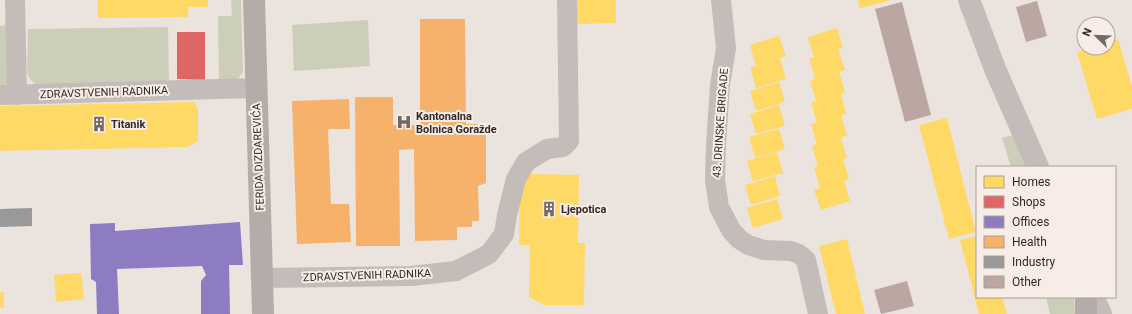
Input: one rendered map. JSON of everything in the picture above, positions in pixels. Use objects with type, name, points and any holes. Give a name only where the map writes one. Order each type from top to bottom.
[{"type":"main road","name":"FERIDA DIZDAREVIĆA","points":[[254,0],[263,314]]},
{"type":"main road","points":[[1086,298],[1086,314]]},
{"type":"street","points":[[9,95],[15,0]]},
{"type":"street","name":"ZDRAVSTVENIH RADNIKA","points":[[262,278],[411,276],[456,271],[489,254],[504,234],[516,179],[526,162],[547,149],[563,146],[569,141],[567,0]]},
{"type":"street","name":"43. DRINSKE BRIGADE","points":[[721,0],[726,48],[720,85],[716,145],[715,180],[719,207],[731,230],[739,239],[748,245],[764,250],[791,251],[799,254],[806,260],[818,314]]},
{"type":"street","points":[[970,1],[995,68],[1038,166]]},
{"type":"street","name":"ZDRAVSTVENIH RADNIKA","points":[[9,95],[256,88]]},
{"type":"street","points":[[1093,298],[1101,314]]},
{"type":"green space","points":[[231,0],[241,0],[243,72],[237,80],[219,81],[218,16],[232,16]]},
{"type":"green space","points":[[368,20],[370,66],[294,71],[292,25]]},
{"type":"green space","points":[[7,25],[7,91],[0,91],[0,26]]},
{"type":"green space","points":[[168,27],[169,82],[36,85],[27,73],[28,29]]},
{"type":"green space","points":[[1017,134],[1029,166],[1011,166],[1002,138]]},
{"type":"green space","points":[[1046,298],[1074,298],[1075,314],[1050,314]]},
{"type":"building: Homes","points":[[98,0],[208,0],[208,7],[188,7],[188,17],[98,18]]},
{"type":"building: Homes","points":[[576,0],[616,0],[616,23],[576,24]]},
{"type":"building: Homes","points":[[858,0],[889,0],[889,1],[860,8]]},
{"type":"building: Homes","points":[[837,28],[843,48],[838,49],[845,70],[839,72],[845,92],[841,94],[846,114],[841,115],[847,136],[841,137],[847,158],[843,159],[849,179],[844,181],[850,201],[821,210],[814,190],[820,188],[814,168],[818,166],[812,146],[817,144],[811,124],[817,123],[811,102],[816,101],[810,81],[815,79],[809,58],[814,57],[808,37]]},
{"type":"building: Homes","points":[[779,36],[786,56],[780,58],[786,79],[756,88],[750,67],[756,66],[750,45]]},
{"type":"building: Homes","points":[[1118,39],[1132,86],[1132,109],[1097,119],[1078,56],[1116,56],[1116,40]]},
{"type":"building: Homes","points":[[779,82],[785,102],[756,111],[750,91]]},
{"type":"building: Homes","name":"Titanik","points":[[194,102],[198,108],[198,141],[187,147],[0,151],[0,106]]},
{"type":"building: Homes","points":[[779,105],[785,126],[756,134],[750,114]]},
{"type":"building: Homes","points":[[947,118],[976,232],[949,239],[919,125]]},
{"type":"building: Homes","points":[[779,129],[785,149],[755,158],[749,137]]},
{"type":"building: Homes","points":[[777,152],[783,173],[753,181],[747,161]]},
{"type":"building: Homes","name":"Ljepotica","points":[[520,174],[579,175],[578,243],[585,243],[584,305],[544,305],[529,297],[530,245],[519,245]]},
{"type":"building: Homes","points":[[775,176],[780,196],[751,205],[745,185]]},
{"type":"building: Homes","points":[[777,199],[783,219],[753,228],[747,208]]},
{"type":"building: Homes","points":[[976,236],[976,298],[1002,298],[1007,314],[979,314],[960,240]]},
{"type":"building: Homes","points":[[847,239],[865,314],[836,314],[819,246]]},
{"type":"building: Homes","points":[[81,273],[84,299],[56,302],[54,275]]},
{"type":"building: Homes","points":[[0,292],[4,292],[4,308],[0,308]]},
{"type":"building: Shops","points":[[177,32],[205,32],[205,80],[177,79]]},
{"type":"building: Offices","points":[[240,222],[243,265],[229,265],[230,314],[201,314],[201,281],[206,275],[202,266],[117,269],[119,314],[97,314],[96,282],[91,279],[90,224],[115,223],[115,231]]},
{"type":"building: Health","points":[[420,19],[465,19],[466,124],[486,124],[486,183],[478,186],[479,221],[472,221],[472,227],[457,227],[457,240],[415,241],[414,149],[399,150],[400,246],[356,246],[355,97],[393,97],[393,125],[420,125]]},
{"type":"building: Health","points":[[349,99],[350,129],[328,129],[331,204],[349,204],[351,242],[297,244],[292,101]]},
{"type":"building: Industry","points":[[32,208],[32,226],[0,227],[0,209]]},
{"type":"building: Other","points":[[1037,1],[1047,36],[1026,42],[1016,7]]},
{"type":"building: Other","points":[[902,2],[931,115],[905,122],[875,9]]},
{"type":"building: Other","points":[[907,281],[914,306],[881,314],[874,290]]},
{"type":"place","name":"Kantonalna Bolnica Goražde","points":[[404,122]]},
{"type":"place","name":"Titanik","points":[[99,124]]},
{"type":"place","name":"Ljepotica","points":[[549,209]]}]
